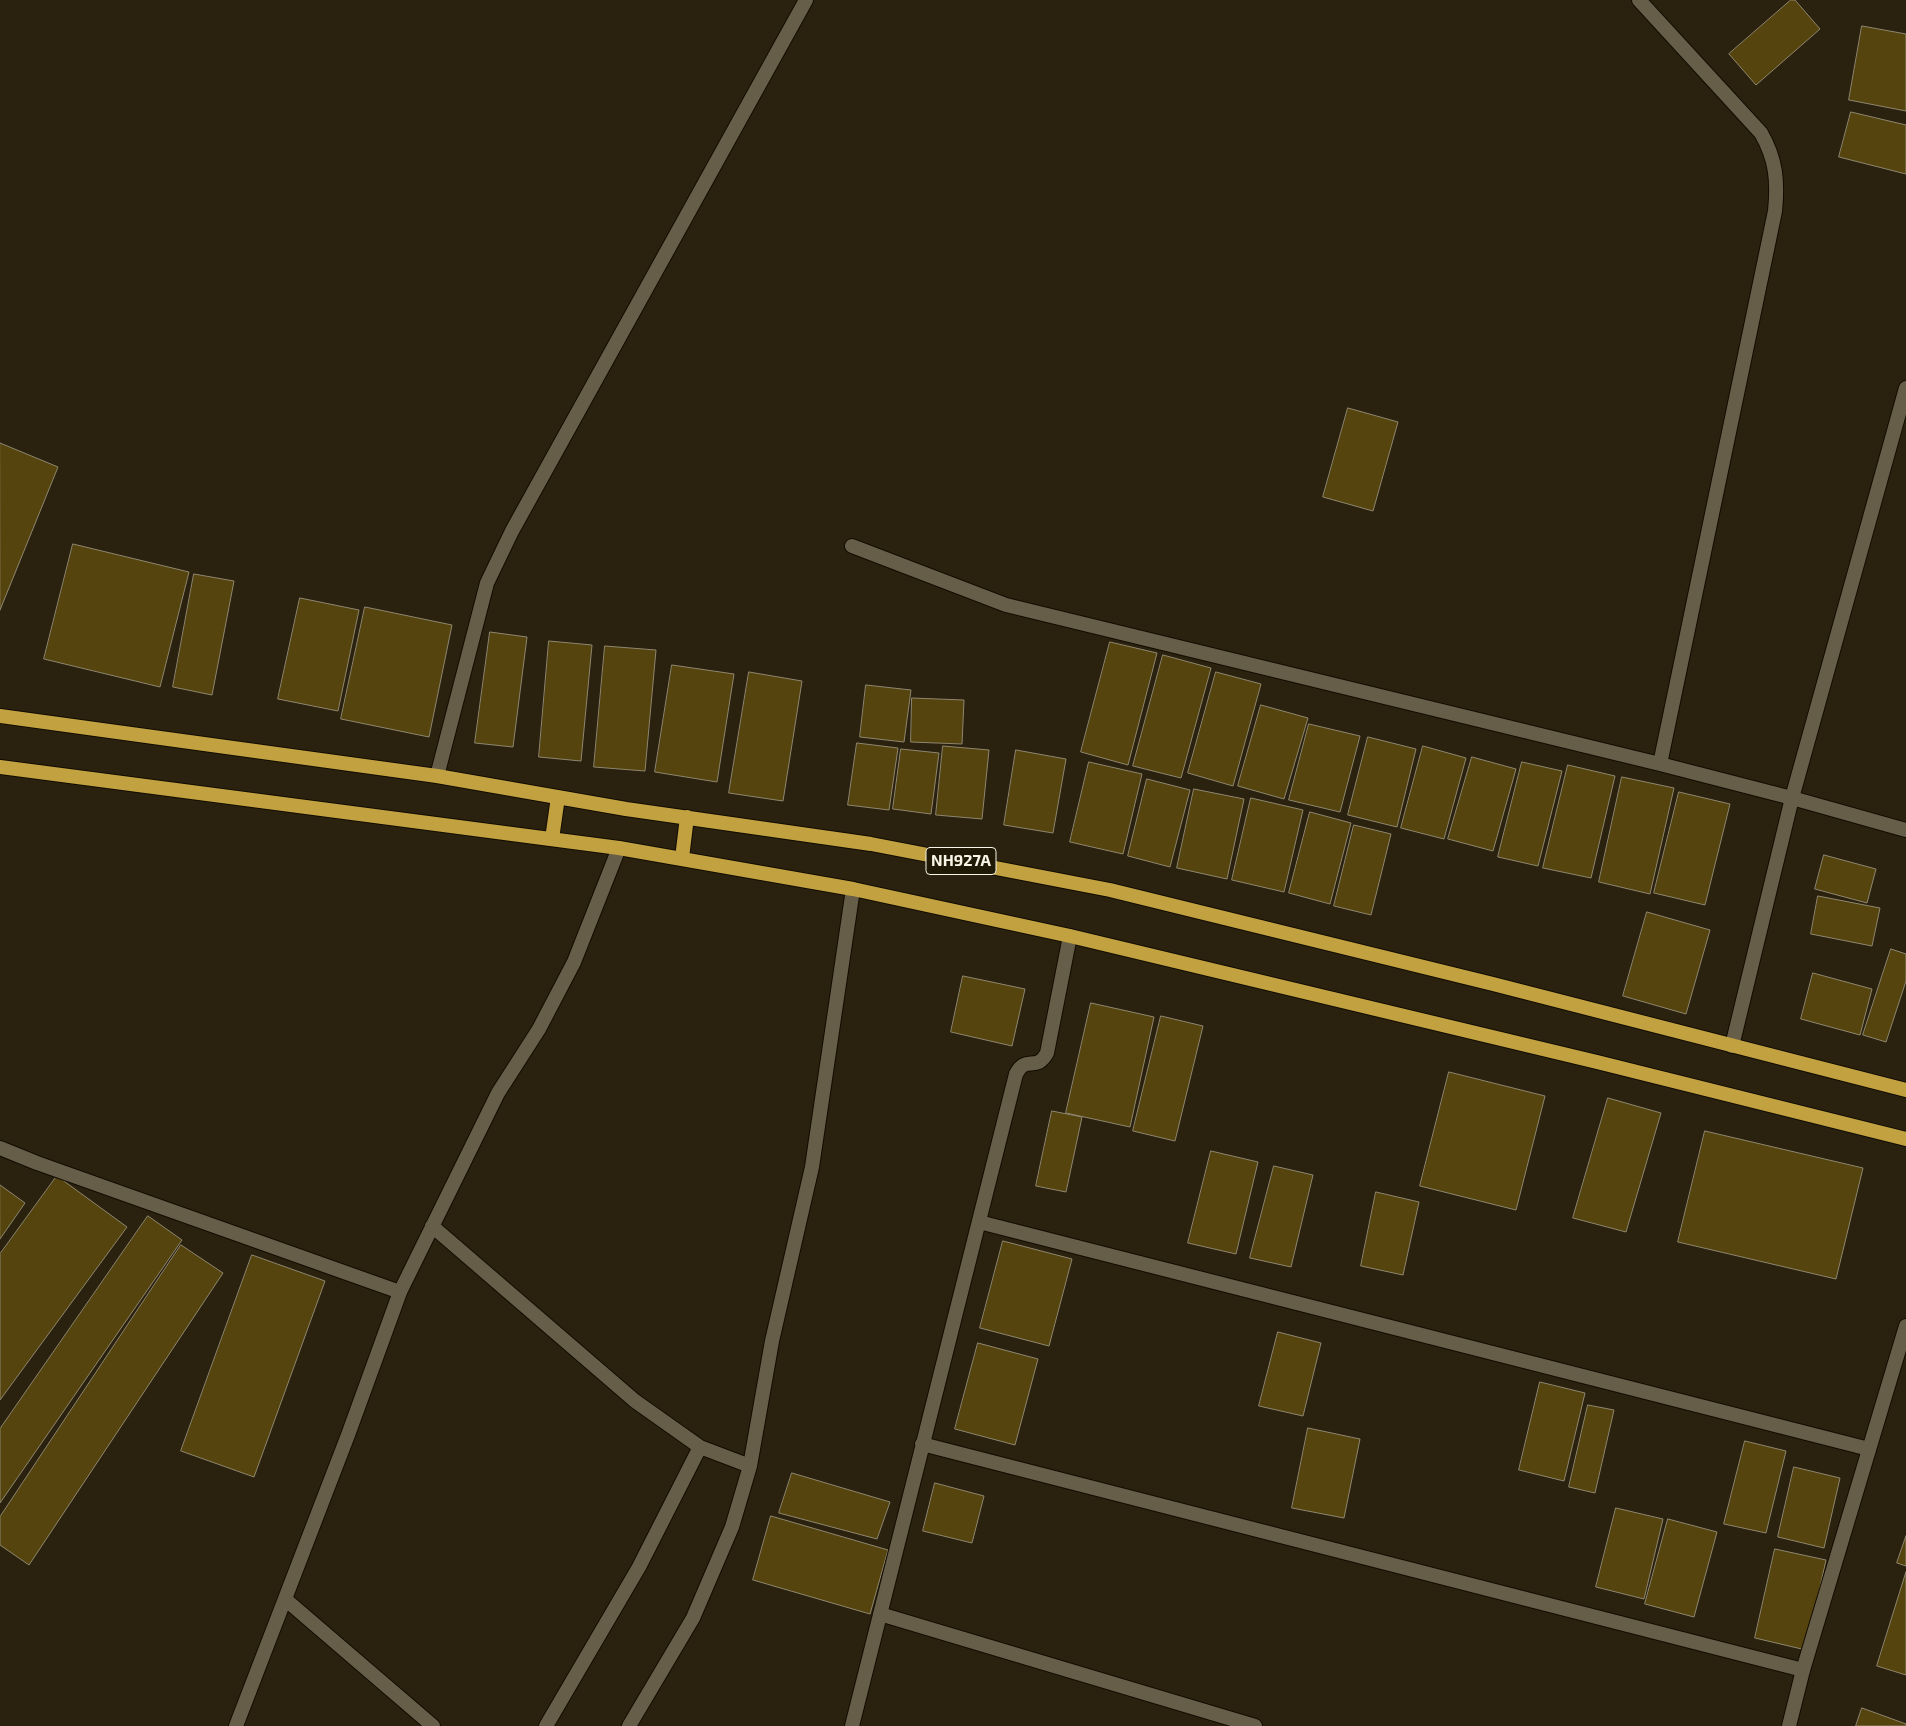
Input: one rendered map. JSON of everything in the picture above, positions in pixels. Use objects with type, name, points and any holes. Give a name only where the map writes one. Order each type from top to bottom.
[{"type":"highway","name":"NH927A","points":[[0,716],[437,776],[687,818],[871,844],[1110,890],[1493,984],[1906,1090]]},
{"type":"highway","points":[[0,767],[619,848],[853,889],[1070,936],[1906,1138]]},
{"type":"highway","points":[[552,840],[558,797]]},
{"type":"highway","points":[[682,858],[687,818]]},
{"type":"street","points":[[437,776],[487,583],[512,531],[806,0]]},
{"type":"street","points":[[1639,0],[1761,133],[1770,149],[1775,168],[1777,190],[1775,211],[1660,764]]},
{"type":"street","points":[[1732,1046],[1792,798],[1906,388]]},
{"type":"street","points":[[852,546],[1006,605],[1660,764],[1906,830]]},
{"type":"street","points":[[236,1726],[348,1435],[400,1292],[498,1093],[539,1030],[574,962],[619,848]]},
{"type":"street","points":[[629,1726],[693,1618],[732,1527],[750,1466],[772,1341],[812,1166],[853,889]]},
{"type":"street","points":[[852,1726],[1016,1074],[1020,1067],[1026,1063],[1035,1064],[1043,1061],[1047,1053],[1070,936]]},
{"type":"street","points":[[0,1148],[37,1163],[400,1292]]},
{"type":"street","points":[[979,1222],[1870,1450]]},
{"type":"street","points":[[432,1226],[635,1400],[700,1447],[750,1466]]},
{"type":"street","points":[[1789,1726],[1803,1670],[1906,1326]]},
{"type":"street","points":[[922,1444],[1803,1670]]},
{"type":"street","points":[[546,1726],[639,1567],[700,1447]]},
{"type":"street","points":[[285,1599],[433,1726]]},
{"type":"street","points":[[880,1614],[1255,1726]]},
{"type":"building","points":[[1791,0],[1795,0],[1820,29],[1756,85],[1729,54]]},
{"type":"building","points":[[1862,26],[1906,34],[1906,111],[1849,100]]},
{"type":"building","points":[[1851,112],[1906,125],[1906,174],[1839,157]]},
{"type":"building","points":[[1348,408],[1398,422],[1373,511],[1323,497]]},
{"type":"building","points":[[0,443],[58,467],[0,610]]},
{"type":"building","points":[[73,544],[189,572],[160,687],[44,659]]},
{"type":"building","points":[[194,574],[234,581],[212,695],[173,687]]},
{"type":"building","points":[[300,598],[359,610],[338,711],[278,699]]},
{"type":"building","points":[[365,607],[452,625],[429,737],[341,719]]},
{"type":"building","points":[[490,632],[527,637],[513,747],[475,743]]},
{"type":"building","points":[[549,641],[592,645],[581,761],[539,757]]},
{"type":"building","points":[[1110,642],[1157,653],[1128,765],[1081,752]]},
{"type":"building","points":[[605,646],[656,650],[645,771],[594,767]]},
{"type":"building","points":[[1163,655],[1211,668],[1181,778],[1133,766]]},
{"type":"building","points":[[672,665],[734,674],[717,782],[655,772]]},
{"type":"building","points":[[749,672],[802,681],[783,801],[729,793]]},
{"type":"building","points":[[1216,672],[1261,684],[1233,786],[1188,773]]},
{"type":"building","points":[[866,685],[911,690],[904,742],[860,737]]},
{"type":"building","points":[[912,698],[964,700],[962,744],[911,742]]},
{"type":"building","points":[[1261,705],[1308,718],[1284,799],[1238,786]]},
{"type":"building","points":[[1309,724],[1360,736],[1340,812],[1289,800]]},
{"type":"building","points":[[1368,737],[1416,749],[1397,827],[1348,815]]},
{"type":"building","points":[[857,743],[898,748],[889,810],[848,805]]},
{"type":"building","points":[[943,746],[989,750],[982,819],[936,815]]},
{"type":"building","points":[[1423,746],[1466,758],[1444,839],[1401,828]]},
{"type":"building","points":[[901,749],[939,753],[931,814],[893,809]]},
{"type":"building","points":[[1016,750],[1066,759],[1053,833],[1004,825]]},
{"type":"building","points":[[1472,757],[1516,769],[1493,851],[1448,839]]},
{"type":"building","points":[[1089,762],[1142,774],[1123,854],[1070,842]]},
{"type":"building","points":[[1522,762],[1562,771],[1538,866],[1498,857]]},
{"type":"building","points":[[1568,765],[1615,776],[1591,878],[1543,868]]},
{"type":"building","points":[[1622,777],[1674,788],[1650,894],[1599,882]]},
{"type":"building","points":[[1147,779],[1190,790],[1170,867],[1128,856]]},
{"type":"building","points":[[1194,789],[1244,799],[1227,879],[1177,868]]},
{"type":"building","points":[[1679,792],[1730,804],[1705,905],[1654,893]]},
{"type":"building","points":[[1251,798],[1303,810],[1284,892],[1232,880]]},
{"type":"building","points":[[1310,812],[1351,823],[1330,904],[1289,893]]},
{"type":"building","points":[[1354,825],[1391,834],[1371,915],[1334,906]]},
{"type":"building","points":[[1824,855],[1876,869],[1867,903],[1815,889]]},
{"type":"building","points":[[1818,896],[1880,908],[1872,946],[1811,934]]},
{"type":"building","points":[[1647,912],[1710,930],[1686,1014],[1623,996]]},
{"type":"building","points":[[1891,949],[1906,954],[1906,981],[1886,1042],[1863,1035]]},
{"type":"building","points":[[1813,973],[1872,989],[1860,1035],[1801,1019]]},
{"type":"building","points":[[963,976],[1025,989],[1012,1046],[951,1032]]},
{"type":"building","points":[[1091,1003],[1154,1017],[1130,1127],[1066,1113]]},
{"type":"building","points":[[1161,1016],[1203,1026],[1175,1141],[1133,1131]]},
{"type":"building","points":[[1449,1072],[1545,1096],[1516,1210],[1420,1186]]},
{"type":"building","points":[[1608,1098],[1661,1113],[1626,1232],[1573,1218]]},
{"type":"building","points":[[1052,1111],[1082,1117],[1066,1192],[1036,1186]]},
{"type":"building","points":[[1705,1131],[1863,1168],[1836,1279],[1678,1242]]},
{"type":"building","points":[[1211,1151],[1258,1162],[1236,1254],[1188,1243]]},
{"type":"building","points":[[1274,1166],[1313,1175],[1291,1267],[1250,1258]]},
{"type":"building","points":[[57,1176],[127,1227],[0,1400],[0,1254]]},
{"type":"building","points":[[0,1185],[25,1203],[0,1239]]},
{"type":"building","points":[[1376,1192],[1419,1202],[1403,1275],[1361,1266]]},
{"type":"building","points":[[148,1216],[182,1240],[0,1503],[0,1429]]},
{"type":"building","points":[[1003,1241],[1072,1259],[1049,1346],[980,1328]]},
{"type":"building","points":[[181,1245],[223,1273],[29,1565],[0,1545],[0,1517]]},
{"type":"building","points":[[252,1255],[325,1281],[254,1477],[181,1451]]},
{"type":"building","points":[[1278,1332],[1321,1343],[1303,1416],[1259,1406]]},
{"type":"building","points":[[978,1343],[1038,1359],[1015,1445],[955,1429]]},
{"type":"building","points":[[1540,1382],[1585,1393],[1564,1481],[1519,1470]]},
{"type":"building","points":[[1588,1405],[1614,1410],[1595,1493],[1569,1487]]},
{"type":"building","points":[[1308,1428],[1360,1439],[1344,1518],[1292,1508]]},
{"type":"building","points":[[1745,1441],[1786,1451],[1766,1533],[1724,1524]]},
{"type":"building","points":[[1794,1467],[1840,1478],[1824,1548],[1778,1537]]},
{"type":"building","points":[[792,1473],[890,1502],[877,1539],[779,1513]]},
{"type":"building","points":[[935,1483],[984,1496],[972,1543],[923,1531]]},
{"type":"building","points":[[1616,1508],[1663,1519],[1644,1599],[1596,1587]]},
{"type":"building","points":[[771,1516],[888,1550],[870,1614],[753,1580]]},
{"type":"building","points":[[1668,1519],[1717,1532],[1694,1617],[1645,1604]]},
{"type":"building","points":[[1906,1536],[1906,1566],[1897,1563]]},
{"type":"building","points":[[1775,1549],[1826,1560],[1806,1650],[1755,1638]]},
{"type":"building","points":[[1906,1572],[1906,1675],[1877,1666]]},
{"type":"building","points":[[1862,1708],[1906,1724],[1906,1726],[1856,1726]]}]
